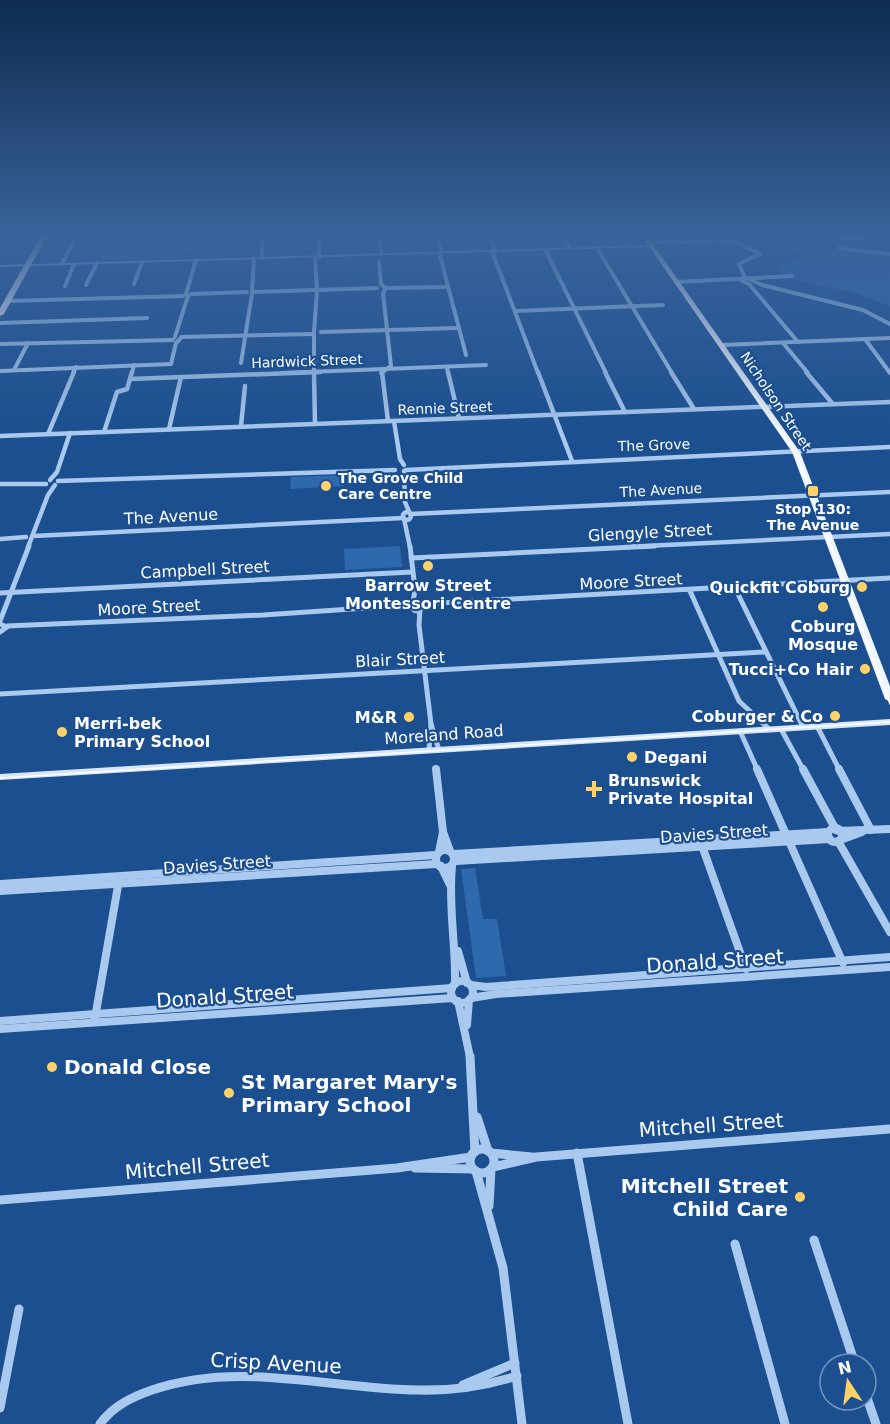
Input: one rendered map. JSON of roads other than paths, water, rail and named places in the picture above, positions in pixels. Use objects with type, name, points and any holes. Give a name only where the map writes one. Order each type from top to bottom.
[{"type":"highway","points":[[0,314],[4,303]]},
{"type":"main road","name":"Nicholson Street","points":[[688,302],[722,345],[796,452],[890,699]]},
{"type":"main road","name":"Moreland Road","points":[[0,777],[890,722]]},
{"type":"street","points":[[0,370],[171,364],[185,302]]},
{"type":"street","points":[[241,363],[249,302]]},
{"type":"street","points":[[315,424],[317,302]]},
{"type":"street","points":[[384,302],[391,366],[381,372],[400,459],[412,572],[421,606],[420,625],[424,671],[434,750]]},
{"type":"street","points":[[450,302],[466,355]]},
{"type":"street","points":[[512,302],[572,461]]},
{"type":"street","points":[[571,302],[625,412]]},
{"type":"street","points":[[631,302],[694,409]]},
{"type":"street","points":[[764,302],[798,342]]},
{"type":"street","points":[[833,302],[863,310],[890,324]]},
{"type":"street","points":[[515,311],[663,305]]},
{"type":"street","points":[[0,323],[147,318]]},
{"type":"street","points":[[0,344],[457,328]]},
{"type":"street","points":[[722,345],[890,338]]},
{"type":"street","points":[[865,339],[890,373]]},
{"type":"street","points":[[14,370],[28,343]]},
{"type":"street","points":[[783,343],[832,403]]},
{"type":"street","points":[[104,432],[117,392],[127,389],[134,365]]},
{"type":"street","name":"Hardwick Street","points":[[130,379],[486,365]]},
{"type":"street","points":[[447,367],[459,418]]},
{"type":"street","points":[[48,434],[76,368]]},
{"type":"street","points":[[169,429],[182,377]]},
{"type":"street","points":[[241,426],[245,386]]},
{"type":"street","name":"Rennie Street","points":[[0,436],[890,402]]},
{"type":"street","points":[[2,628],[12,592],[48,495],[57,482],[57,472],[70,433]]},
{"type":"street","name":"The Grove","points":[[48,482],[890,447]]},
{"type":"street","points":[[48,495],[48,482],[57,472]]},
{"type":"street","points":[[0,484],[48,482]]},
{"type":"street","name":"The Avenue","points":[[33,536],[382,520],[433,513],[890,492]]},
{"type":"street","name":"Glengyle Street","points":[[411,558],[890,534]]},
{"type":"street","points":[[0,539],[26,537]]},
{"type":"street","name":"Campbell Street","points":[[0,593],[412,572]]},
{"type":"street","name":"Moore Street","points":[[2,628],[890,578]]},
{"type":"street","points":[[735,588],[803,727]]},
{"type":"street","points":[[415,589],[412,606],[420,625]]},
{"type":"street","points":[[690,591],[739,701],[769,729]]},
{"type":"street","name":"Blair Street","points":[[0,695],[766,652]]},
{"type":"street","points":[[818,726],[871,830]]},
{"type":"street","points":[[781,729],[833,833],[841,840],[890,932]]},
{"type":"street","points":[[740,731],[844,965]]},
{"type":"street","points":[[436,768],[443,832],[453,858],[450,886],[456,945],[454,986],[455,999],[466,1029],[475,1110],[473,1155],[475,1170],[503,1268],[522,1424]]},
{"type":"street","name":"Davies Street","points":[[453,858],[787,838],[890,829]]},
{"type":"street","name":"Davies Street","points":[[841,840],[871,830]]},
{"type":"street","points":[[443,832],[438,859],[450,886]]},
{"type":"street","points":[[833,833],[841,840]]},
{"type":"street","points":[[701,843],[747,972]]},
{"type":"street","points":[[438,859],[453,858]]},
{"type":"street","points":[[438,859],[453,858]]},
{"type":"street","name":"Davies Street","points":[[0,891],[119,880],[438,859]]},
{"type":"street","points":[[95,1018],[119,880]]},
{"type":"street","name":"Davies Street","points":[[0,884],[119,880]]},
{"type":"street","points":[[456,945],[469,984],[474,990],[470,999],[466,1029]]},
{"type":"street","name":"Donald Street","points":[[275,1005],[470,999],[496,993],[844,965],[890,957]]},
{"type":"street","name":"Donald Street","points":[[844,965],[890,967]]},
{"type":"street","name":"Donald Street","points":[[0,1021],[95,1018],[275,1005],[469,984],[486,987],[747,972]]},
{"type":"street","name":"Donald Street","points":[[0,1029],[95,1018]]},
{"type":"street","points":[[475,1110],[492,1168],[489,1213]]},
{"type":"street","name":"Mitchell Street","points":[[397,1168],[475,1170],[486,1173],[492,1168],[536,1157],[890,1129]]},
{"type":"street","name":"Mitchell Street","points":[[0,1200],[397,1168],[489,1152],[536,1157]]},
{"type":"street","points":[[578,1154],[628,1424]]},
{"type":"street","points":[[814,1240],[851,1352]]},
{"type":"street","points":[[735,1244],[785,1424]]},
{"type":"street","points":[[0,1408],[19,1309]]},
{"type":"street","name":"Crisp Avenue","points":[[463,1386],[515,1363]]},
{"type":"street","name":"Crisp Avenue","points":[[100,1424],[112,1409],[139,1395],[172,1383],[205,1377],[251,1376],[405,1390],[492,1384],[517,1377]]},
{"type":"tram line","points":[[0,315],[7,302]]},
{"type":"tram line","points":[[690,302],[797,456],[890,704]]},
{"type":"tram line","points":[[0,778],[890,722]]},
{"type":"place","name":"The Grove Child Care Centre","points":[[326,486]]},
{"type":"place","name":"Stop 130: The Avenue","points":[[813,491]]},
{"type":"place","name":"Barrow Street Montessori Centre","points":[[428,566]]},
{"type":"place","name":"Quickfit Coburg","points":[[862,587]]},
{"type":"place","name":"Coburg Mosque","points":[[823,607]]},
{"type":"place","name":"Tucci+Co Hair","points":[[865,669]]},
{"type":"place","name":"Coburger & Co","points":[[835,716]]},
{"type":"place","name":"M&R","points":[[409,717]]},
{"type":"place","name":"Merri-bek Primary School","points":[[62,732]]},
{"type":"place","name":"Degani","points":[[632,757]]},
{"type":"place","name":"Brunswick Private Hospital","points":[[594,789]]},
{"type":"place","name":"Donald Close","points":[[52,1067]]},
{"type":"place","name":"St Margaret Mary's Primary School","points":[[229,1093]]},
{"type":"place","name":"Mitchell Street Child Care","points":[[800,1197]]}]
